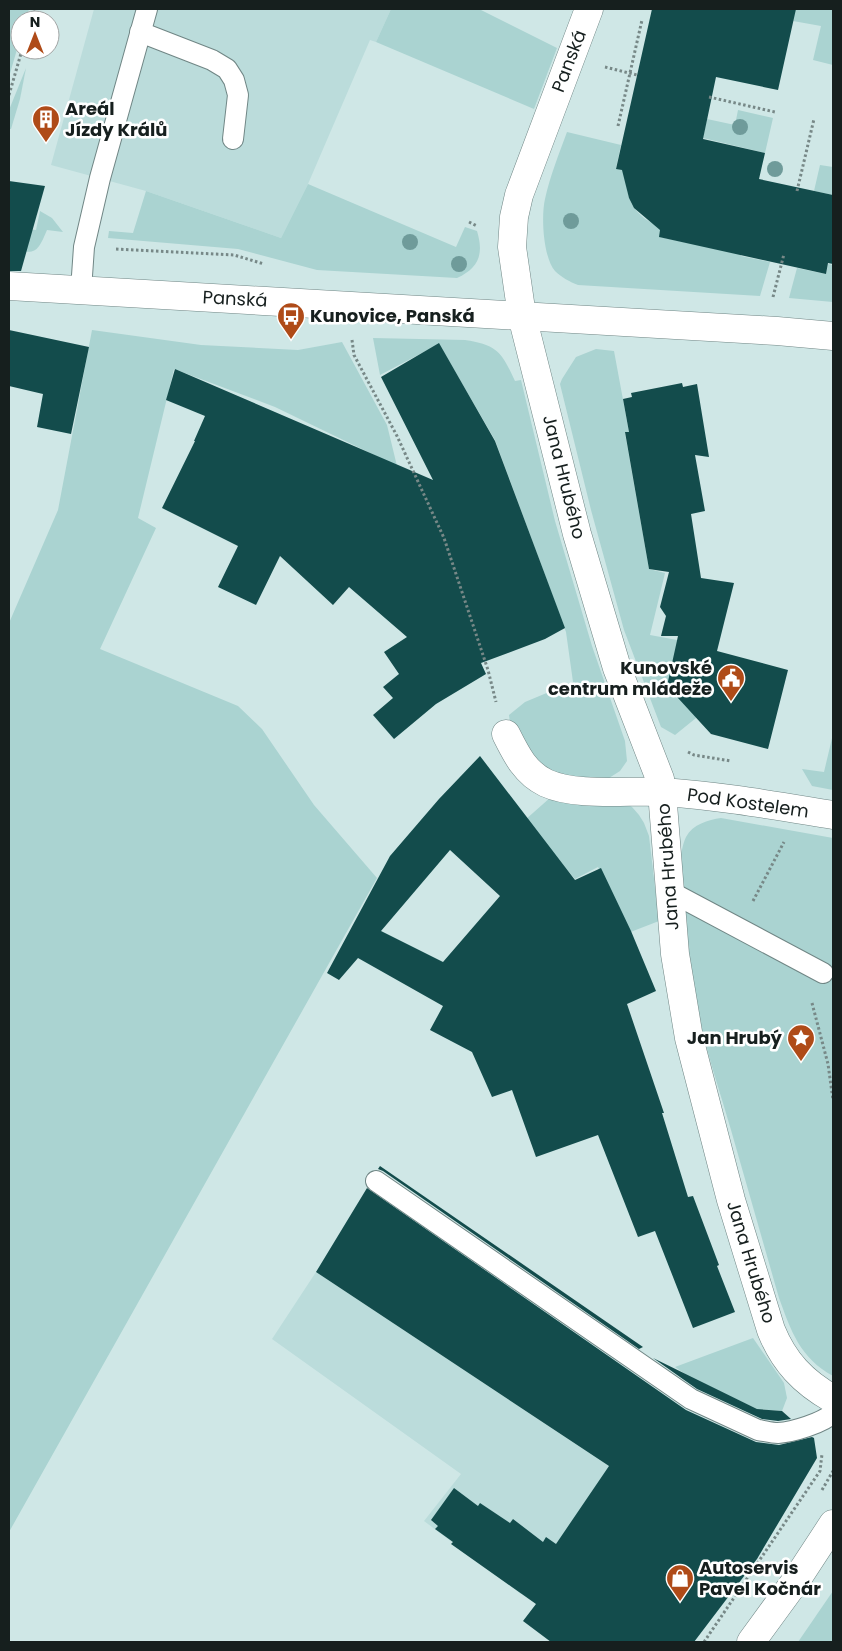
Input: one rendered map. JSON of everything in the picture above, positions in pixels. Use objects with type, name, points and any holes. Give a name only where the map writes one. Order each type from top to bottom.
[{"type":"street","name":"Panská","points":[[522,316],[512,247],[514,217],[526,175],[589,9]]},
{"type":"street","name":"Panská","points":[[9,286],[777,330],[833,336]]},
{"type":"street","name":"Jana Hrubého","points":[[522,316],[582,552],[617,668],[660,779],[675,954],[680,988],[698,1076],[732,1200],[780,1351],[809,1384],[833,1398]]},
{"type":"street","name":"Pod Kostelem","points":[[506,734],[517,757],[525,767],[548,783],[573,790],[662,792],[727,798],[833,815]]},
{"type":"street","points":[[752,1642],[833,1524]]},
{"type":"lane","points":[[81,290],[84,247],[100,178],[147,9]]},
{"type":"lane","points":[[140,32],[212,60],[226,69],[234,80],[238,95],[233,139]]},
{"type":"lane","points":[[670,891],[823,973]]},
{"type":"lane","points":[[376,1181],[691,1399],[758,1430],[777,1433],[796,1430],[833,1413]]},
{"type":"path","points":[[618,126],[642,20]]},
{"type":"path","points":[[9,95],[19,60]]},
{"type":"path","points":[[608,68],[637,75]]},
{"type":"path","points":[[710,97],[775,112]]},
{"type":"path","points":[[797,191],[814,119]]},
{"type":"path","points":[[469,222],[478,227]]},
{"type":"path","points":[[84,247],[234,255],[271,266]]},
{"type":"path","points":[[773,298],[784,254]]},
{"type":"path","points":[[352,334],[354,355],[397,436],[444,538],[488,670],[506,734]]},
{"type":"path","points":[[751,907],[800,810]]},
{"type":"path","points":[[823,973],[814,991],[812,1005],[828,1064],[833,1100]]},
{"type":"path","points":[[704,1642],[820,1471],[822,1452]]},
{"type":"shaded area","points":[[9,9],[29,9],[10,10],[10,60],[14,60],[9,77]]},
{"type":"shaded area","points":[[94,9],[391,9],[376,42],[370,40],[308,184],[281,238],[146,191],[51,165]]},
{"type":"shaded area","points":[[391,9],[479,9],[557,48],[534,109],[376,42]]},
{"type":"shaded area","points":[[795,9],[833,9],[833,65],[813,60],[821,26],[793,21]]},
{"type":"shaded area","points":[[26,68],[20,99],[11,129],[9,129],[9,110]]},
{"type":"shaded area","points":[[738,110],[773,118],[765,153],[703,138],[707,119],[735,125]]},
{"type":"shaded area","points":[[567,132],[621,145],[616,168],[626,171],[627,190],[633,206],[644,218],[661,227],[660,237],[688,243],[691,233],[743,244],[741,256],[770,262],[760,296],[578,285],[557,273],[551,265],[546,247],[543,226],[544,206],[552,173]]},
{"type":"shaded area","points":[[820,165],[833,167],[833,195],[814,191]]},
{"type":"shaded area","points":[[308,184],[456,247],[465,227],[477,231],[480,247],[478,259],[470,270],[457,278],[317,270],[238,249],[108,238],[109,231],[133,233],[146,191],[281,238]]},
{"type":"shaded area","points":[[40,211],[52,218],[63,232],[47,230],[34,251],[9,251],[9,227],[36,230]]},
{"type":"shaded area","points":[[828,264],[833,265],[833,302],[789,298],[797,268],[826,274]]},
{"type":"shaded area","points":[[92,330],[201,345],[298,350],[342,342],[387,425],[397,466],[275,407],[174,369],[138,518],[156,528],[100,649],[238,706],[262,729],[314,805],[377,878],[9,1532],[9,623],[58,510]]},
{"type":"shaded area","points":[[373,338],[465,340],[476,342],[498,352],[515,381],[521,380],[555,521],[592,646],[625,741],[627,761],[620,771],[609,778],[592,781],[573,780],[540,765],[511,731],[509,715],[525,702],[573,682],[566,632],[495,440],[439,344],[380,375]]},
{"type":"shaded area","points":[[596,349],[614,351],[629,432],[625,433],[649,569],[665,573],[650,635],[677,640],[696,718],[675,735],[661,727],[624,630],[591,510],[560,384],[576,357]]},
{"type":"shaded area","points":[[833,734],[833,790],[812,786],[802,769],[824,772]]},
{"type":"shaded area","points":[[551,797],[622,802],[632,807],[639,815],[649,836],[659,921],[628,933],[598,867],[575,879],[525,820]]},
{"type":"shaded area","points":[[721,818],[833,838],[833,1376],[812,1361],[798,1343],[783,1310],[711,1064],[698,1010],[686,932],[681,860],[683,844],[689,833],[706,821]]},
{"type":"shaded area","points":[[316,1272],[755,1563],[693,1642],[538,1570],[521,1594],[424,1521],[461,1474],[272,1339]]},
{"type":"shaded area","points":[[753,1338],[784,1383],[787,1398],[782,1411],[757,1409],[688,1376],[675,1367]]},
{"type":"shaded area","points":[[833,1591],[833,1642],[798,1642]]},
{"type":"building","points":[[652,9],[796,9],[778,90],[716,77],[703,139],[765,153],[759,179],[833,195],[833,264],[828,263],[826,274],[659,237],[660,230],[634,208],[629,198],[622,170],[616,169]]},
{"type":"building","points":[[9,181],[45,186],[21,271],[9,271]]},
{"type":"building","points":[[9,330],[89,347],[71,434],[37,427],[43,394],[9,386]]},
{"type":"building","points":[[439,343],[495,441],[565,628],[545,639],[481,663],[486,674],[436,704],[394,739],[373,715],[393,698],[383,687],[399,674],[384,652],[407,637],[349,587],[333,605],[280,556],[256,605],[218,587],[238,546],[162,508],[195,441],[205,416],[166,400],[175,369],[433,480],[381,377]]},
{"type":"building","points":[[682,383],[683,387],[697,384],[709,457],[695,455],[705,511],[691,514],[701,578],[734,583],[717,651],[788,670],[768,749],[711,734],[667,686],[678,636],[661,636],[666,616],[660,607],[669,572],[649,569],[625,432],[629,432],[623,399],[632,397],[631,393]]},
{"type":"building","points":[[480,756],[575,880],[601,868],[631,931],[656,991],[627,1004],[664,1113],[662,1113],[688,1197],[693,1196],[735,1312],[693,1328],[655,1231],[638,1237],[598,1135],[536,1157],[512,1090],[492,1097],[472,1052],[430,1030],[443,1006],[358,958],[339,980],[327,973],[390,856],[439,799]],"holes":[[[450,850],[500,896],[443,962],[381,931]]]},
{"type":"building","points":[[380,1166],[643,1347],[639,1349],[378,1169]]},
{"type":"building","points":[[367,1188],[686,1410],[756,1442],[779,1445],[814,1438],[817,1458],[757,1559],[694,1642],[551,1642],[523,1621],[536,1604],[451,1544],[453,1542],[435,1529],[438,1526],[431,1520],[454,1488],[478,1506],[480,1503],[510,1523],[513,1519],[543,1542],[546,1537],[556,1544],[609,1466],[316,1272]]},
{"type":"building","points":[[653,1358],[757,1409],[782,1411],[791,1419],[778,1421],[762,1419],[697,1389]]},
{"type":"place","name":"Areál Jízdy Králů","points":[[46,143]]},
{"type":"place","name":"Kunovice, Panská","points":[[291,340]]},
{"type":"place","name":"Kunovské centrum mládeže","points":[[731,702]]},
{"type":"place","name":"Jan Hrubý","points":[[801,1062]]},
{"type":"place","name":"Autoservis Pavel Kočnár","points":[[680,1602]]}]
